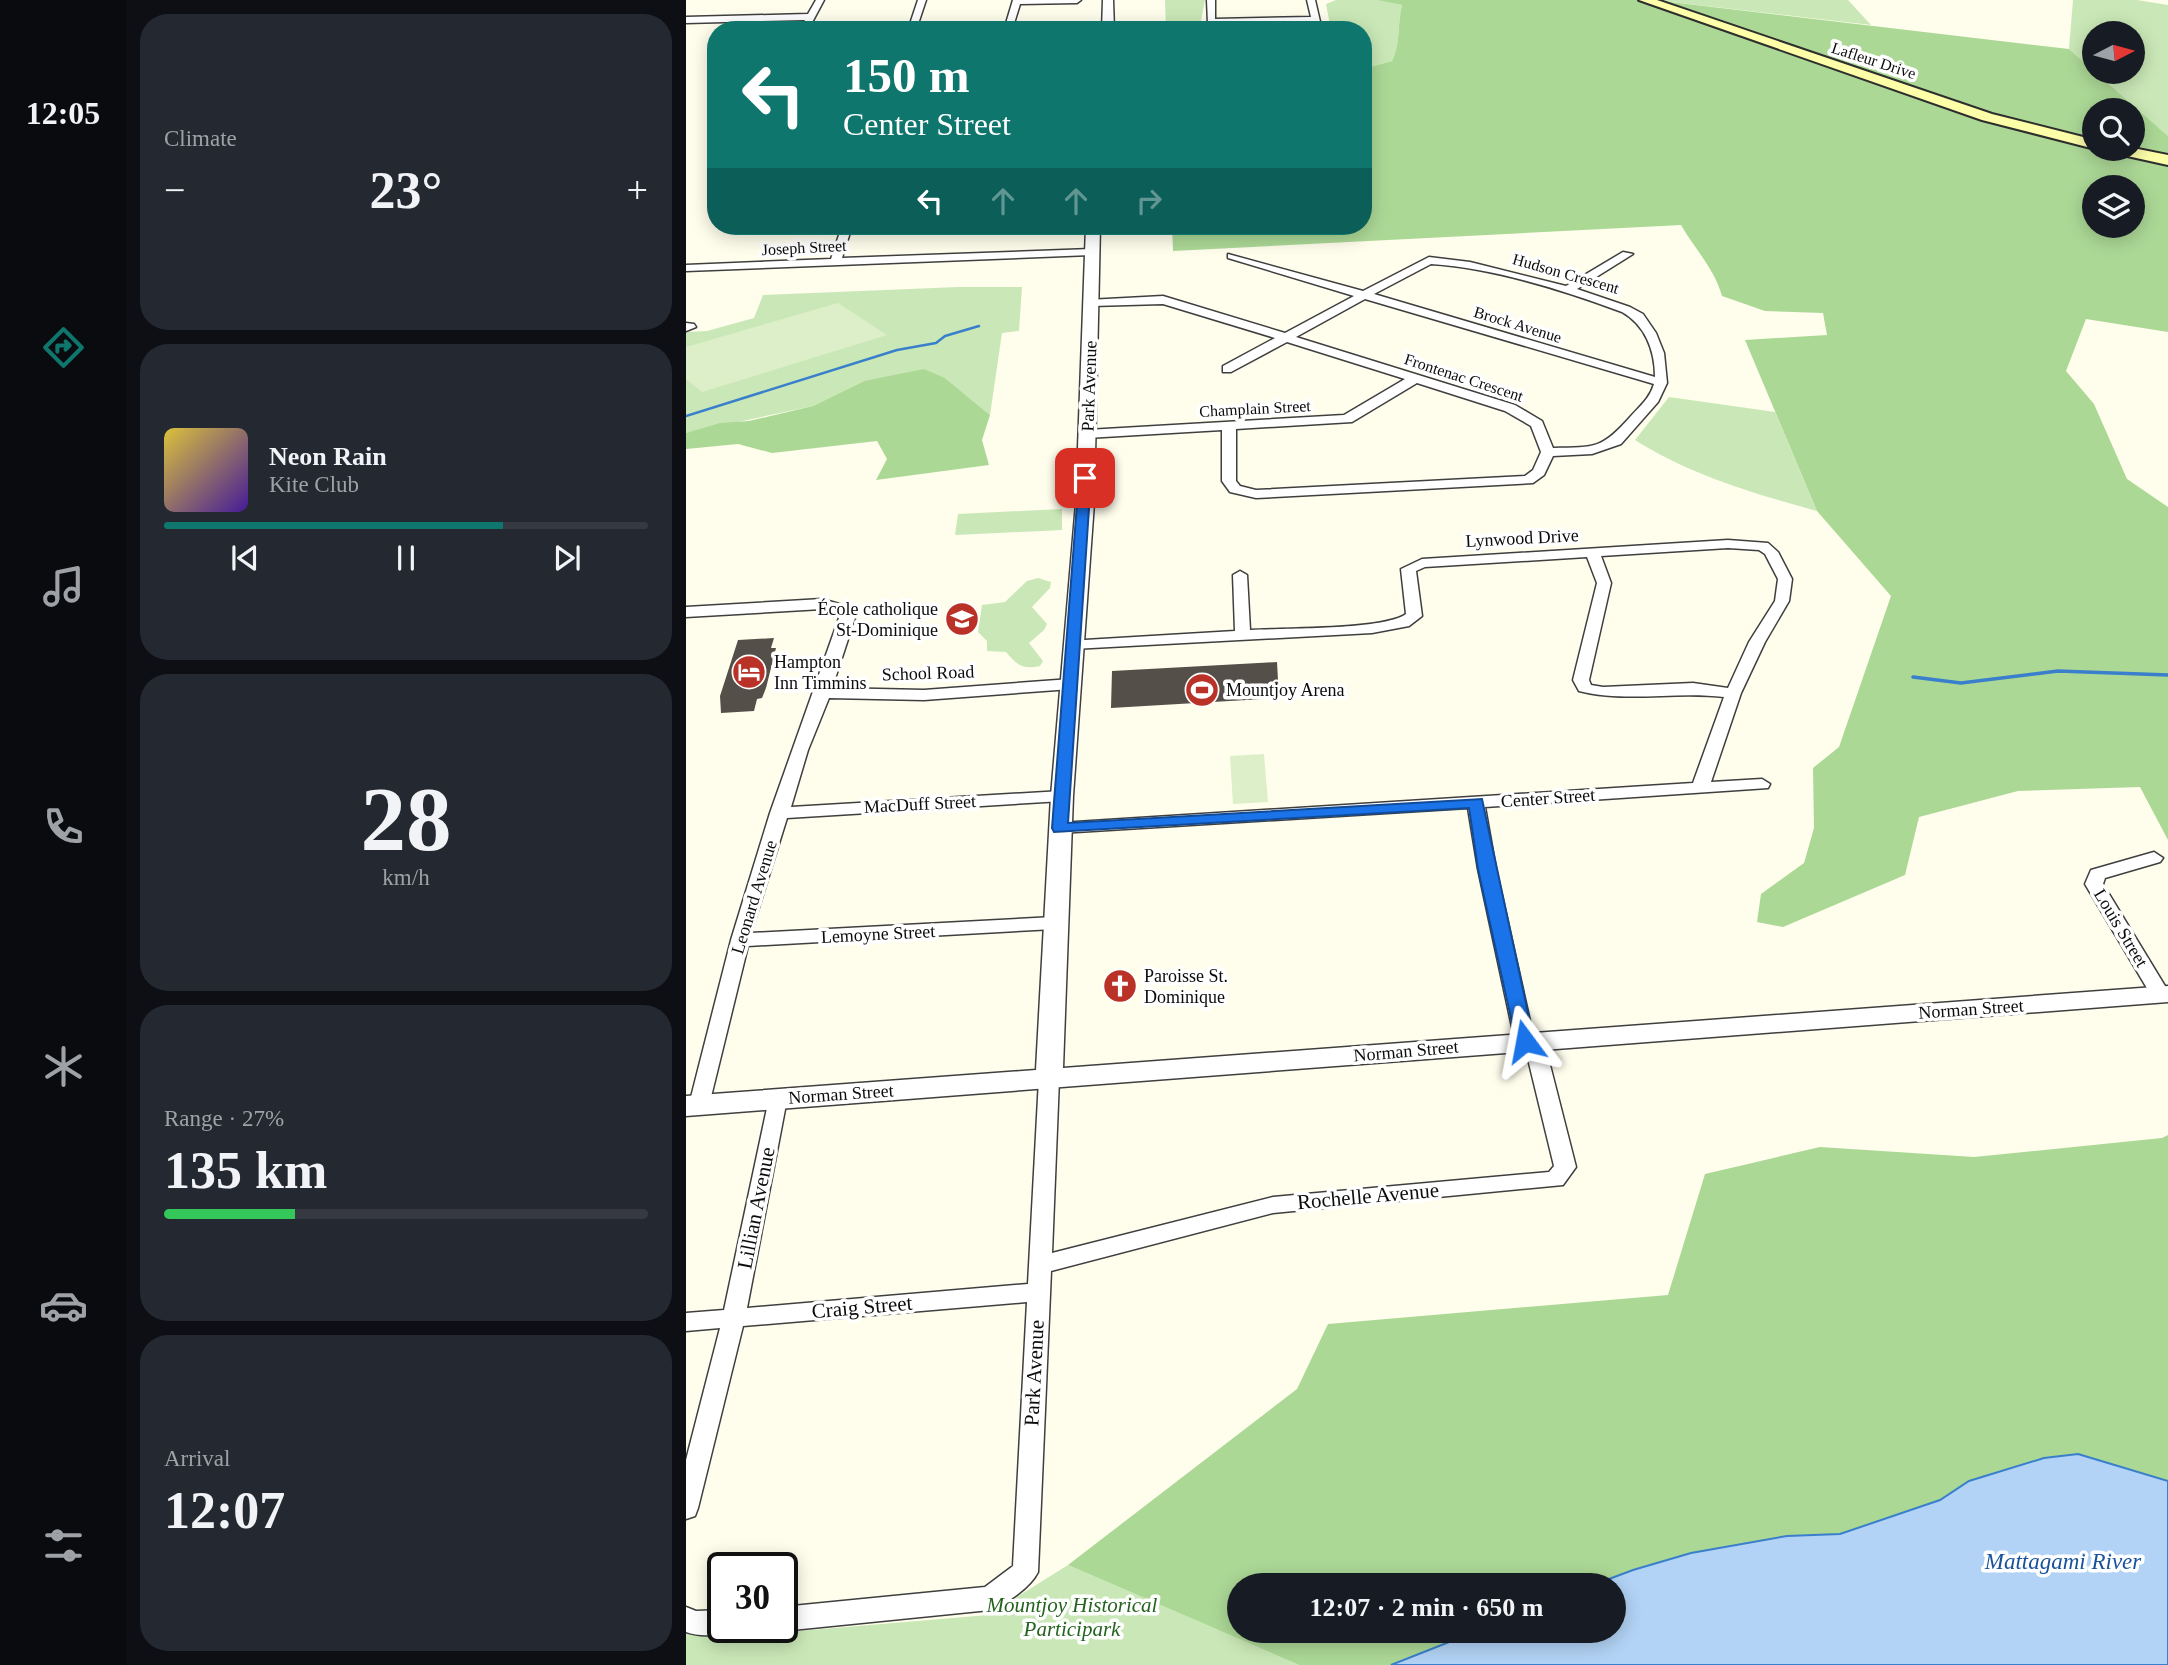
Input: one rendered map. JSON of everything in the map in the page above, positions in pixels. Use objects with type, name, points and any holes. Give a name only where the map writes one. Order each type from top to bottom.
[{"type":"main road","name":"Lafleur Drive","points":[[1645,0],[1987,117],[2082,142]]},
{"type":"main road","points":[[2145,155],[2168,160]]},
{"type":"street","points":[[806,21],[820,0]]},
{"type":"street","points":[[915,21],[922,0]]},
{"type":"street","points":[[1011,21],[1017,1],[1077,0]]},
{"type":"street","points":[[1108,0],[1108,21]]},
{"type":"street","points":[[1211,0],[1211,21]]},
{"type":"street","points":[[1246,21],[1315,19],[1311,0]]},
{"type":"street","points":[[686,20],[808,17]]},
{"type":"street","points":[[836,261],[844,235]]},
{"type":"street","name":"Park Avenue","points":[[798,1617],[990,1598],[1025,1572],[1054,923],[1087,434],[1092,235]]},
{"type":"street","name":"Joseph Street","points":[[686,268],[1091,251]]},
{"type":"street","points":[[1566,291],[1627,254]]},
{"type":"street","name":"Brock Avenue","points":[[1231,256],[1660,383]]},
{"type":"street","name":"Hudson Crescent","points":[[1227,369],[1429,260],[1443,258],[1566,291],[1637,315],[1647,328],[1659,358],[1660,383]]},
{"type":"street","name":"Frontenac Crescent","points":[[1092,302],[1163,300],[1287,337],[1525,415],[1537,424],[1548,452]]},
{"type":"street","name":"Champlain Street","points":[[1087,434],[1348,419],[1414,379]]},
{"type":"street","points":[[1228,427],[1229,481],[1235,489],[1256,494],[1528,480],[1539,472],[1548,452],[1593,449],[1616,441],[1657,393],[1660,383]]},
{"type":"street","name":"Lynwood Drive","points":[[1073,644],[1373,628],[1404,623],[1414,615],[1408,569],[1422,563],[1728,544],[1763,546],[1771,552],[1785,579],[1782,601],[1757,642],[1733,693],[1700,788]]},
{"type":"street","points":[[1593,553],[1604,583],[1581,680],[1585,688],[1603,692],[1693,688],[1733,693]]},
{"type":"street","points":[[1240,575],[1243,633]]},
{"type":"street","points":[[686,612],[822,604],[841,609],[847,618],[823,693]]},
{"type":"street","name":"School Road","points":[[823,693],[924,695],[1071,684]]},
{"type":"street","name":"Leonard Avenue","points":[[692,1106],[779,813],[823,693]]},
{"type":"street","name":"Center Street","points":[[1060,828],[1762,784]]},
{"type":"street","name":"MacDuff Street","points":[[779,813],[1062,796]]},
{"type":"street","points":[[1476,803],[1487,869],[1525,1041]]},
{"type":"street","name":"Louis Street","points":[[2154,858],[2097,874],[2094,884],[2165,994]]},
{"type":"street","name":"Lemoyne Street","points":[[740,940],[1054,923]]},
{"type":"street","name":"Norman Street","points":[[692,1106],[2165,994]]},
{"type":"street","name":"Rochelle Avenue","points":[[1039,1265],[1273,1205],[1555,1179],[1565,1167],[1538,1057],[1525,1041]]},
{"type":"street","name":"Lillian Avenue","points":[[734,1318],[777,1099]]},
{"type":"street","name":"Craig Street","points":[[686,1322],[1038,1292]]},
{"type":"street","points":[[686,1508],[734,1318]]},
{"type":"street","points":[[686,1619],[693,1623],[707,1623]]},
{"type":"green space","points":[[1165,0],[1205,0],[1201,21],[1166,21]]},
{"type":"green space","points":[[1336,0],[1381,0],[1402,5],[1397,47],[1392,61],[1372,67],[1372,21],[1329,21],[1326,4]]},
{"type":"green space","points":[[1378,0],[1653,0],[2069,49],[2082,60],[2082,84],[2109,84],[2125,98],[2082,98],[2082,161],[2145,161],[2145,116],[2168,136],[2168,332],[2086,319],[2066,371],[2094,404],[2127,479],[2168,507],[2168,840],[2140,787],[2018,791],[1919,817],[1905,875],[1783,927],[1757,922],[1761,894],[1804,863],[1814,828],[1813,768],[1839,747],[1891,596],[1817,511],[1745,340],[1827,335],[1823,313],[1765,311],[1722,296],[1710,268],[1681,225],[1173,251],[1172,235],[1372,235],[1372,67],[1392,61],[1397,47],[1402,5]]},
{"type":"green space","points":[[1653,0],[1848,0],[1871,25]]},
{"type":"green space","points":[[2073,0],[2137,0],[2168,5],[2168,136],[2145,116],[2145,98],[2125,98],[2109,84],[2146,84],[2146,21],[2082,21],[2082,60],[2069,49]]},
{"type":"green space","points":[[1022,287],[1019,331],[1002,333],[990,415],[945,378],[864,381],[813,406],[686,433],[686,332],[707,331],[754,318],[763,295]]},
{"type":"green space","points":[[838,303],[887,335],[702,392],[686,379],[686,347]]},
{"type":"green space","points":[[924,369],[945,378],[990,415],[982,440],[989,465],[876,480],[887,459],[877,441],[772,453],[738,444],[686,449],[686,433],[720,423],[749,421],[813,406],[864,381]]},
{"type":"green space","points":[[1669,397],[1775,412],[1817,511],[1700,473],[1635,440]]},
{"type":"green space","points":[[1062,509],[1062,530],[955,535],[958,514]]},
{"type":"green space","points":[[1038,578],[1051,582],[1050,588],[1032,607],[1047,624],[1029,643],[1043,661],[1040,666],[1024,667],[1006,652],[987,651],[987,641],[978,632],[982,605],[1005,602],[1027,581]]},
{"type":"green space","points":[[1264,754],[1268,802],[1233,804],[1230,756]]},
{"type":"green space","points":[[2168,1135],[2168,1481],[2078,1454],[1969,1481],[1940,1500],[1840,1534],[1787,1536],[1626,1578],[1626,1573],[1227,1573],[1227,1634],[1068,1565],[1297,1389],[1328,1324],[1668,1295],[1705,1174],[1820,1147],[1974,1157],[2162,1138]]},
{"type":"green space","name":"Mountjoy Historical Participark","points":[[1068,1565],[1227,1634],[1227,1643],[1248,1643],[1299,1665],[686,1665],[686,1634],[707,1634],[707,1643],[798,1643],[798,1631],[988,1615]]},
{"type":"green space","points":[[1248,1643],[1448,1643],[1391,1665],[1299,1665]]},
{"type":"water","name":"Mattagami River","points":[[2078,1454],[2168,1481],[2168,1665],[1391,1665],[1447,1643],[1626,1643],[1625,1573],[1691,1553],[1787,1536],[1840,1534],[1940,1500],[1969,1481],[2044,1458]]},
{"type":"building","name":"Hampton Inn Timmins","points":[[774,638],[771,648],[776,648],[766,688],[762,698],[757,699],[754,711],[721,713],[720,696],[738,640]]},
{"type":"building","name":"Mountjoy Arena","points":[[1277,662],[1279,698],[1111,708],[1112,671]]},
{"type":"waterway","points":[[686,416],[897,350],[936,343],[945,336],[979,326]]},
{"type":"waterway","points":[[1913,677],[1961,683],[2058,671],[2168,675]]},
{"type":"place","name":"École catholique St-Dominique","points":[[962,619]]},
{"type":"place","name":"Hampton Inn Timmins","points":[[749,672]]},
{"type":"place","name":"Mountjoy Arena","points":[[1202,690]]},
{"type":"place","name":"Paroisse St. Dominique","points":[[1120,986]]},
{"type":"route","points":[[1085,478],[1060,828],[1476,803],[1487,869],[1525,1041]]}]
